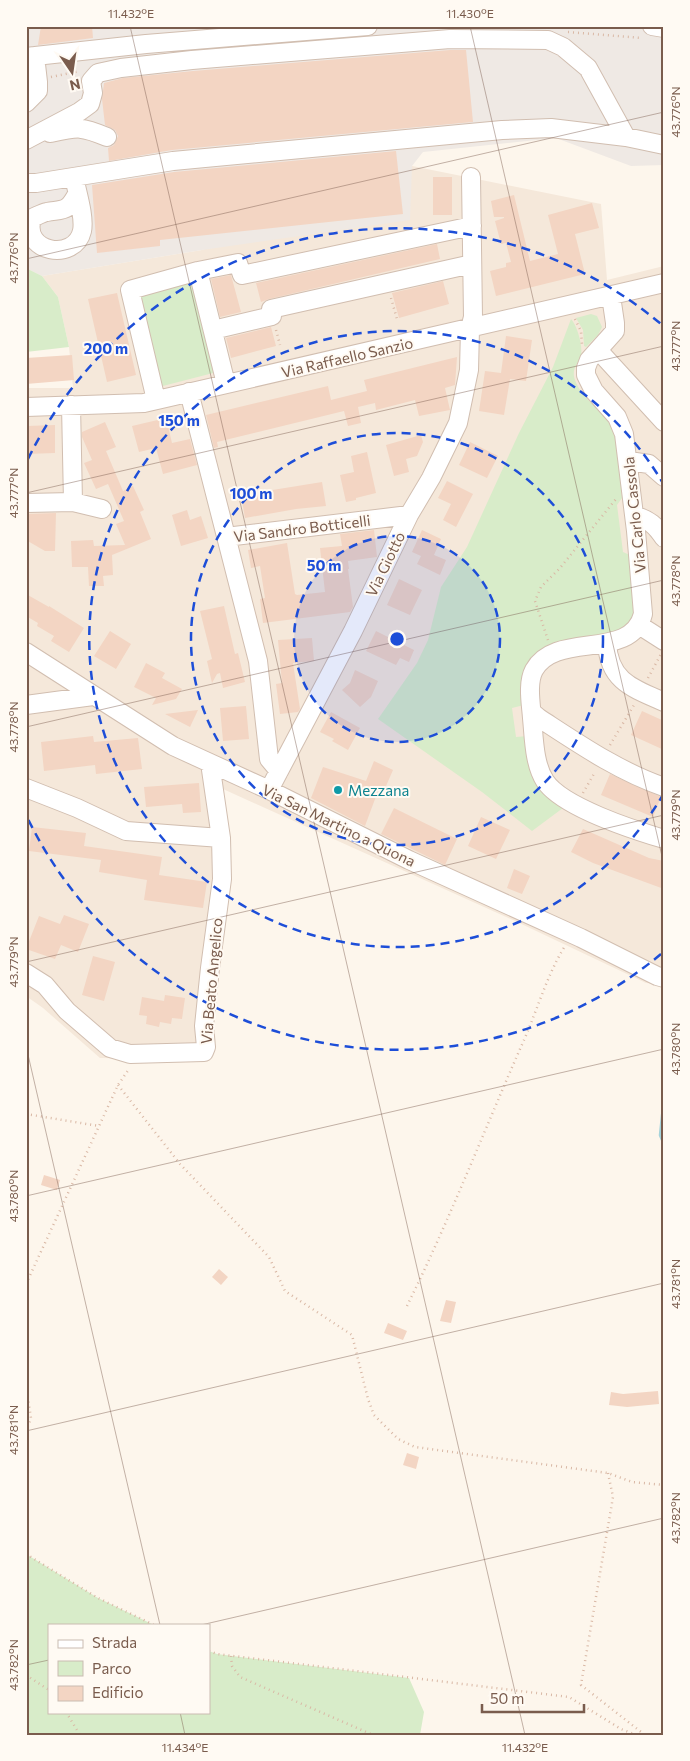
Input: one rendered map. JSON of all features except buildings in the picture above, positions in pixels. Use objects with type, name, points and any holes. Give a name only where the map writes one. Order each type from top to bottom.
[{"type":"street","points":[[26,103],[38,91],[32,83],[30,57],[165,43],[368,26]]},
{"type":"street","points":[[652,26],[664,28]]},
{"type":"street","points":[[31,138],[90,104],[92,93],[91,81],[98,73],[120,68],[192,60],[475,38],[548,40],[563,47],[588,68],[626,137]]},
{"type":"street","points":[[31,138],[68,129],[85,128],[107,137]]},
{"type":"street","points":[[26,183],[76,186],[173,161],[502,130],[551,128],[626,137],[664,145]]},
{"type":"street","name":"Via Giotto","points":[[270,776],[354,631],[409,515],[431,478],[458,423],[469,370],[470,329],[473,317],[471,177]]},
{"type":"street","points":[[156,400],[130,290],[198,271],[238,263],[242,275],[472,226]]},
{"type":"street","points":[[213,330],[272,316],[271,309],[472,264]]},
{"type":"street","points":[[198,271],[226,384]]},
{"type":"street","name":"Via Raffaello Sanzio","points":[[26,407],[144,403],[664,283]]},
{"type":"street","name":"Via Carlo Cassola","points":[[611,296],[615,331],[590,349],[587,378],[594,391],[620,422],[624,434],[635,516],[643,610],[639,625]]},
{"type":"street","points":[[590,349],[664,422]]},
{"type":"street","points":[[189,392],[258,661],[270,776]]},
{"type":"street","points":[[71,405],[73,502]]},
{"type":"street","points":[[629,461],[649,464],[664,477]]},
{"type":"street","points":[[26,503],[73,502],[102,509]]},
{"type":"street","name":"Via Sandro Botticelli","points":[[226,537],[409,515]]},
{"type":"street","points":[[635,516],[644,518],[652,524],[664,538]]},
{"type":"street","points":[[664,641],[639,625],[620,640],[558,651],[540,662],[533,672],[531,680],[532,712],[538,762],[541,774],[550,787],[571,802],[588,810],[664,839]]},
{"type":"street","points":[[607,643],[608,656],[614,672],[625,682],[664,702]]},
{"type":"street","name":"Via San Martino a Quona","points":[[26,652],[173,746],[210,763],[270,776],[409,860],[664,978]]},
{"type":"street","points":[[26,705],[93,696]]},
{"type":"street","points":[[532,712],[602,759],[628,773],[664,787]]},
{"type":"street","name":"Via Beato Angelico","points":[[26,973],[45,985],[67,1011],[110,1048],[130,1054],[204,1052],[206,1047],[204,1026],[222,879],[221,838],[210,763]]},
{"type":"street","points":[[26,788],[77,808],[126,831],[221,838]]},
{"type":"path","points":[[387,283],[396,318]]},
{"type":"path","points":[[573,316],[590,349]]},
{"type":"path","points":[[550,645],[535,601],[541,587],[560,568],[617,497]]},
{"type":"path","points":[[580,798],[642,691],[664,648]]},
{"type":"path","points":[[407,1306],[433,1254],[480,1139],[527,1032],[553,965],[572,934]]},
{"type":"path","points":[[26,1284],[118,1085],[129,1069],[144,1054]]},
{"type":"path","points":[[118,1085],[180,1164],[269,1257],[285,1291],[352,1335],[368,1399],[374,1415],[398,1439],[415,1447],[608,1473],[632,1482],[664,1485]]},
{"type":"path","points":[[26,1114],[99,1126]]},
{"type":"path","points":[[26,1387],[31,1418],[26,1427]]},
{"type":"path","points":[[608,1473],[613,1497],[581,1684],[645,1735]]},
{"type":"path","points":[[26,1554],[98,1598],[152,1624]]},
{"type":"path","points":[[210,1651],[230,1656],[569,1697],[636,1735]]},
{"type":"path","points":[[230,1656],[232,1666],[240,1677],[373,1735]]},
{"type":"path","points":[[26,1675],[48,1689]]},
{"type":"path","points":[[67,1714],[80,1735]]},
{"type":"shaded area","points":[[26,26],[664,26],[664,165],[631,166],[556,138],[423,152],[412,166],[410,220],[202,250],[42,276],[26,268]]},
{"type":"shaded area","points":[[412,166],[601,204],[607,280],[664,266],[664,984],[646,983],[513,920],[212,784],[226,899],[206,1060],[100,1058],[43,1008],[26,996],[26,388],[73,388],[69,347],[58,297],[42,276],[202,250]]},
{"type":"green space","points":[[26,268],[42,276],[58,297],[69,347],[26,352]]},
{"type":"green space","points":[[194,280],[217,372],[159,387],[137,293]]},
{"type":"green space","points":[[591,314],[597,316],[602,327],[598,335],[586,347],[584,346],[583,330],[576,318]]},
{"type":"green space","points":[[571,319],[581,346],[581,355],[574,369],[575,380],[586,398],[605,417],[613,429],[619,459],[622,498],[617,505],[623,552],[632,556],[636,611],[632,619],[619,633],[557,643],[524,705],[512,708],[516,737],[528,736],[548,796],[563,808],[532,831],[482,792],[378,719],[417,663],[428,640],[441,587],[467,547],[519,433],[553,367]]},
{"type":"green space","points":[[26,1554],[98,1598],[152,1624],[48,1624],[48,1714],[210,1714],[210,1651],[217,1654],[409,1678],[424,1712],[420,1735],[26,1735]]},
{"type":"waterway","points":[[664,1106],[661,1135],[664,1142]]},
{"type":"place","name":"Mezzana","points":[[338,790]]}]
